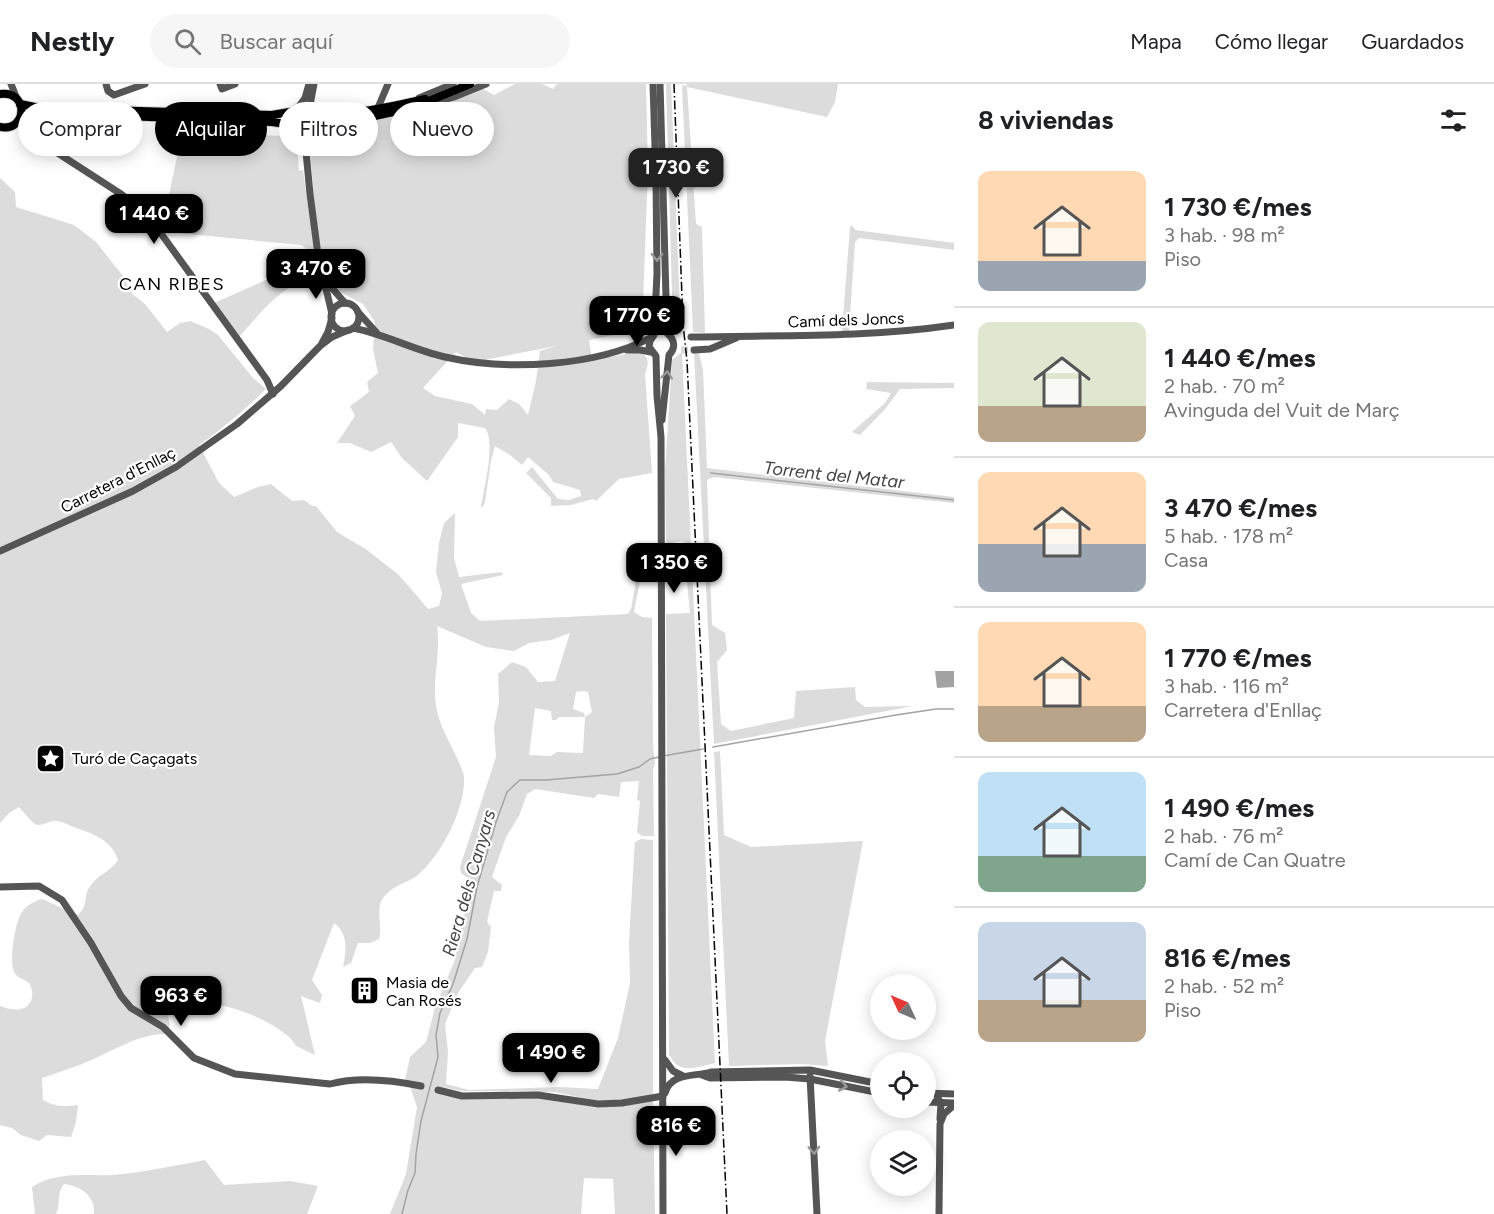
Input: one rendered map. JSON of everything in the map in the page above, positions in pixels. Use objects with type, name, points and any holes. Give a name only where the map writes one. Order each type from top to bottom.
[{"type":"main road","points":[[419,102],[467,85]]},
{"type":"main road","points":[[0,93],[9,94],[19,101],[40,108],[279,115]]},
{"type":"main road","points":[[143,117],[279,123]]},
{"type":"main road","points":[[4,129],[18,119]]},
{"type":"street","points":[[0,93],[6,84]]},
{"type":"street","points":[[11,84],[19,101]]},
{"type":"street","points":[[107,87],[114,95],[145,84]]},
{"type":"street","points":[[221,87],[235,84]]},
{"type":"street","points":[[301,102],[309,84]]},
{"type":"street","points":[[311,102],[314,84]]},
{"type":"street","points":[[378,108],[388,84]]},
{"type":"street","points":[[417,102],[453,84]]},
{"type":"street","points":[[653,84],[657,274],[653,336],[649,347],[654,354],[661,437],[663,1214]]},
{"type":"street","points":[[660,84],[669,335],[674,345],[670,353],[661,437]]},
{"type":"street","points":[[438,102],[483,85]]},
{"type":"street","points":[[62,156],[120,194],[137,207],[157,228],[267,380],[273,394]]},
{"type":"street","points":[[307,156],[317,248],[333,323],[340,329],[376,332],[443,357],[504,365],[555,363],[616,351],[639,344],[661,333],[683,336]]},
{"type":"street","points":[[324,280],[345,303],[353,305],[376,332]]},
{"type":"street","points":[[332,316],[336,307],[345,303]]},
{"type":"street","points":[[350,329],[358,321],[358,312]]},
{"type":"street","name":"Carretera d'Enllaç","points":[[320,346],[328,332],[332,316]]},
{"type":"street","name":"Camí dels Joncs","points":[[692,337],[852,335],[954,326]]},
{"type":"street","name":"Carretera d'Enllaç","points":[[0,551],[133,491],[176,466],[237,424],[273,394],[320,346],[332,337],[350,329]]},
{"type":"street","points":[[710,349],[722,337]]},
{"type":"street","name":"Camí dels Joncs","points":[[694,350],[710,349],[738,337]]},
{"type":"street","points":[[616,351],[640,350],[662,357],[681,350]]},
{"type":"street","points":[[267,380],[281,386]]},
{"type":"street","points":[[0,887],[39,886],[62,900],[81,927],[121,996],[131,1008],[163,1027],[194,1058],[235,1074],[330,1084],[345,1080],[398,1081],[421,1086]]},
{"type":"street","points":[[663,1056],[667,1065],[682,1076]]},
{"type":"street","points":[[663,1098],[667,1087],[682,1076],[711,1072],[810,1070],[870,1082]]},
{"type":"street","points":[[810,1070],[817,1214]]},
{"type":"street","points":[[702,1075],[710,1078],[810,1079],[870,1091]]},
{"type":"street","points":[[438,1090],[462,1096],[538,1095],[598,1104],[663,1098]]},
{"type":"street","points":[[939,1214],[941,1103],[936,1095],[954,1094]]},
{"type":"street","points":[[936,1103],[954,1104]]},
{"type":"street","points":[[940,1124],[944,1114],[954,1104]]},
{"type":"shaded area","points":[[515,84],[542,84],[553,89],[557,84],[646,84],[648,171],[642,329],[589,340],[592,360],[637,352],[646,357],[648,363],[645,374],[652,473],[619,479],[596,501],[593,499],[571,505],[551,506],[551,498],[526,473],[532,467],[558,499],[569,500],[581,496],[580,490],[553,482],[549,475],[528,457],[522,465],[495,446],[485,502],[481,507],[489,454],[488,434],[485,428],[458,423],[458,437],[427,481],[402,458],[391,442],[371,452],[350,443],[337,443],[355,416],[350,406],[369,392],[367,382],[378,373],[373,349],[375,322],[363,304],[336,290],[325,270],[316,226],[311,156],[378,156],[378,119],[390,117],[390,156],[494,156],[494,102],[441,102],[481,88],[494,95]],"holes":[[[556,346],[540,351],[528,415],[519,404],[509,399],[497,410],[486,409],[485,415],[472,404],[435,396],[423,388],[456,352],[474,362]]]},
{"type":"shaded area","points":[[666,84],[671,84],[681,334],[673,328]]},
{"type":"shaded area","points":[[687,84],[838,84],[835,102],[827,117],[687,87],[696,224],[702,227],[705,333],[693,332],[682,85],[687,86]]},
{"type":"shaded area","points":[[267,135],[279,136],[279,156],[298,156],[299,171],[303,170],[317,270],[312,271],[313,276],[280,294],[239,337],[214,303],[266,280],[313,269],[310,251],[301,245],[178,233],[168,226],[164,219],[177,156],[267,156]]},
{"type":"shaded area","points":[[0,178],[15,192],[16,207],[74,225],[96,242],[123,276],[132,294],[145,304],[167,332],[180,323],[190,321],[209,329],[218,335],[253,378],[266,389],[199,445],[219,483],[234,497],[271,484],[292,501],[304,500],[316,506],[337,532],[367,550],[399,575],[428,609],[439,606],[442,593],[436,572],[439,543],[444,523],[455,513],[454,558],[459,577],[501,572],[503,575],[461,584],[471,613],[480,621],[628,614],[631,609],[642,546],[647,545],[634,612],[642,617],[652,618],[654,836],[642,836],[637,832],[639,781],[621,782],[619,797],[598,794],[594,798],[535,789],[527,794],[519,816],[506,837],[492,877],[502,885],[501,891],[494,891],[487,922],[491,927],[488,952],[482,967],[475,968],[458,993],[445,1024],[448,1052],[446,1084],[469,1090],[559,1087],[598,1089],[618,1038],[630,983],[629,943],[635,842],[641,839],[653,840],[653,1094],[617,1102],[596,1101],[555,1092],[461,1091],[438,1086],[436,1092],[463,1099],[552,1099],[596,1108],[653,1100],[655,1214],[615,1214],[613,1179],[584,1178],[581,1214],[390,1214],[406,1174],[417,1107],[411,1089],[405,1080],[410,1057],[426,1042],[435,1008],[454,962],[470,889],[470,880],[461,873],[460,867],[496,757],[494,728],[499,702],[498,674],[512,662],[526,667],[538,682],[555,681],[570,633],[551,640],[529,643],[514,651],[486,647],[437,626],[436,706],[441,724],[464,776],[461,802],[451,830],[436,855],[418,875],[383,898],[380,907],[379,939],[370,943],[358,943],[351,963],[343,967],[344,938],[339,927],[334,923],[312,980],[322,995],[320,1003],[301,996],[315,1055],[296,1046],[282,1031],[271,1024],[233,1008],[212,1005],[190,1011],[173,1012],[168,1016],[170,1025],[166,1034],[144,1037],[82,1064],[42,1078],[43,1100],[60,1106],[78,1105],[71,1137],[47,1135],[39,1141],[0,1125],[0,1006],[21,1009],[28,1005],[32,998],[29,983],[17,976],[13,967],[12,951],[15,932],[19,917],[26,907],[42,899],[78,915],[84,908],[87,892],[92,884],[112,868],[118,860],[110,846],[99,837],[58,821],[35,824],[19,807],[9,813],[0,823]],"holes":[[[576,692],[588,692],[592,712],[585,717],[584,713],[573,709]],[[535,708],[551,711],[552,720],[559,717],[585,717],[583,753],[557,752],[551,756],[529,755]]]},
{"type":"shaded area","points":[[852,225],[855,230],[954,243],[954,250],[859,238],[855,242],[849,331],[842,331],[850,227]]},
{"type":"shaded area","points":[[682,352],[715,1063],[695,1068],[683,1068],[677,1065],[669,1054],[666,614],[690,613],[683,541],[666,544],[665,470],[672,360]]},
{"type":"shaded area","points":[[694,353],[699,353],[703,370],[707,468],[954,497],[954,503],[714,477],[707,480],[712,625],[725,633],[727,650],[717,662],[721,724],[731,731],[794,718],[796,691],[855,687],[856,700],[865,707],[913,706],[714,744]]},
{"type":"shaded area","points":[[867,382],[954,383],[954,388],[900,389],[886,408],[860,435],[852,432],[885,403],[891,393],[866,389]]},
{"type":"shaded area","points":[[935,671],[954,671],[954,687],[937,688]]},
{"type":"shaded area","points":[[720,751],[724,835],[751,847],[863,841],[825,1041],[828,1066],[800,1064],[729,1066],[714,752]]},
{"type":"shaded area","points":[[205,1160],[224,1185],[290,1181],[318,1186],[307,1214],[94,1214],[92,1202],[86,1193],[64,1184],[60,1191],[56,1214],[35,1214],[32,1187],[43,1181],[65,1176],[111,1175],[154,1170]]},
{"type":"waterway","name":"Torrent del Matar","points":[[711,473],[954,500]]},
{"type":"waterway","name":"Riera dels Canyars","points":[[713,747],[896,715],[936,709],[954,709]]},
{"type":"waterway","name":"Riera dels Canyars","points":[[663,756],[703,749]]},
{"type":"waterway","name":"Riera dels Canyars","points":[[402,1214],[415,1173],[421,1121],[438,1057],[436,1035],[440,1013],[453,984],[467,939],[477,887],[507,792],[520,780],[617,774],[659,757]]},
{"type":"tunnel","points":[[681,350],[694,350]]},
{"type":"railway","points":[[674,84],[683,324],[687,361],[727,1214]]},
{"type":"place","name":"Turó de Caçagats","points":[[51,758]]},
{"type":"place","name":"Masia de Can Rosés","points":[[365,991]]},
{"type":"district","name":"CAN RIBES","points":[[172,284]]}]
